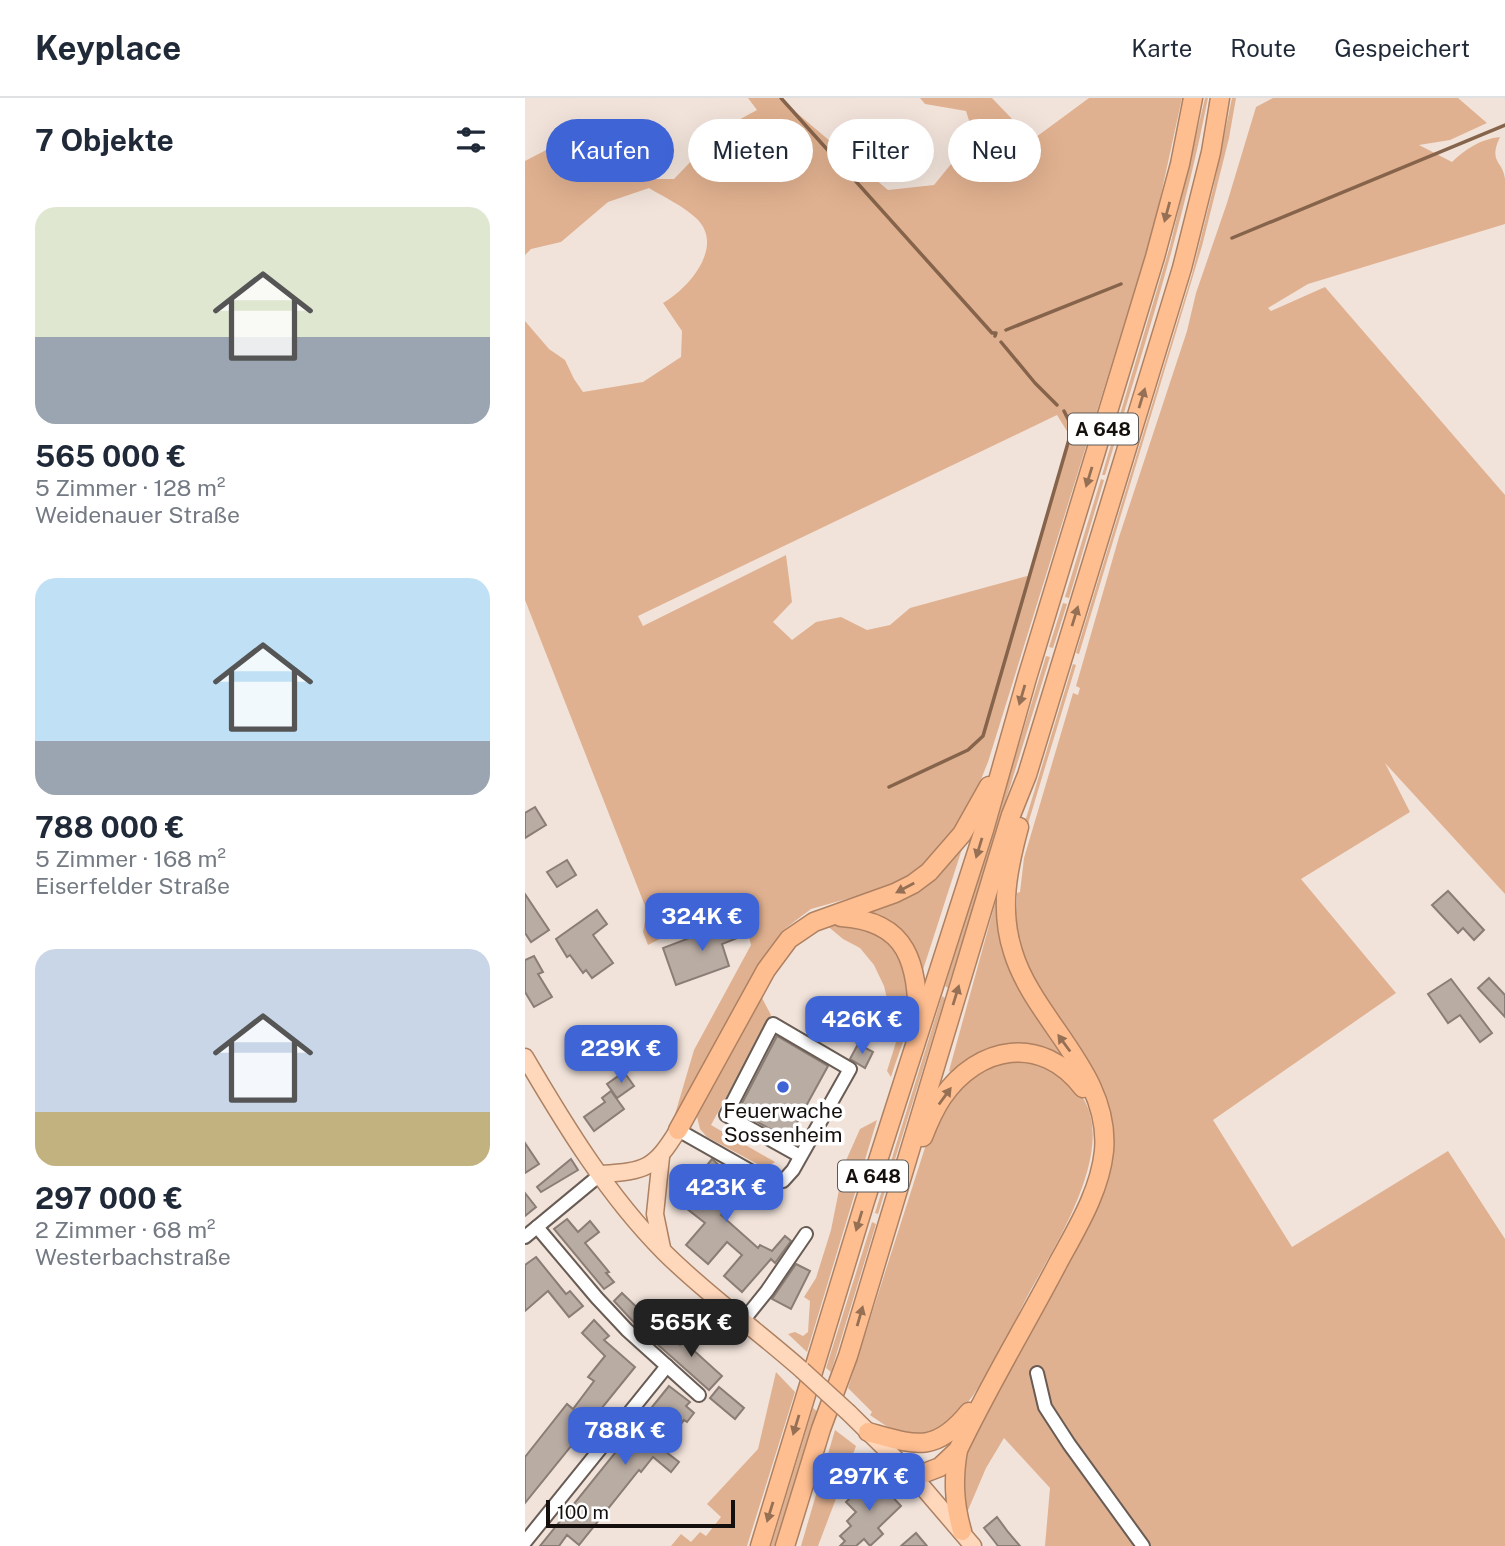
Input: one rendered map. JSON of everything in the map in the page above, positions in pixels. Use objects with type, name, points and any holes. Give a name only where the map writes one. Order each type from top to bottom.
[{"type":"highway","name":"A 648","points":[[760,1546],[865,1200],[984,831],[1156,257],[1180,164],[1193,98]]},
{"type":"highway","name":"A 648","points":[[785,1546],[821,1429],[848,1356],[1011,815],[1027,775],[1182,268],[1211,152],[1220,98]]},
{"type":"highway","points":[[678,1130],[778,952],[802,928],[895,893],[929,872],[962,834],[1004,758]]},
{"type":"highway","points":[[914,1477],[940,1467],[958,1450],[1085,1213],[1098,1179],[1104,1150],[1103,1120],[1089,1082],[1028,989],[1012,949],[1007,928],[1006,889],[1027,775]]},
{"type":"highway","points":[[834,916],[874,922],[894,935],[906,950],[918,989],[918,1040]]},
{"type":"highway","points":[[901,1177],[942,1098],[969,1070],[988,1058],[1024,1052],[1041,1055],[1056,1062],[1071,1073],[1085,1091],[1094,1113],[1096,1155],[1081,1203],[970,1411],[957,1427],[932,1447],[914,1477]]},
{"type":"highway","points":[[868,1432],[903,1441],[931,1442],[942,1438]]},
{"type":"highway","points":[[958,1450],[953,1481],[955,1507],[962,1531]]},
{"type":"main road","points":[[525,1057],[557,1111],[601,1174],[663,1251],[849,1413],[914,1477],[973,1546]]},
{"type":"main road","points":[[601,1174],[642,1169],[661,1157],[678,1130]]},
{"type":"main road","points":[[661,1157],[655,1214],[663,1251]]},
{"type":"street","points":[[678,1130],[761,1177],[783,1181],[800,1156],[850,1069],[773,1024],[726,1115],[800,1156]]},
{"type":"street","points":[[525,1237],[601,1174]]},
{"type":"street","points":[[537,1227],[597,1298],[699,1395]]},
{"type":"street","points":[[742,1322],[806,1234]]},
{"type":"street","points":[[526,1544],[667,1366]]},
{"type":"street","points":[[1037,1373],[1045,1407],[1143,1546]]},
{"type":"shaded area","points":[[748,98],[779,98],[804,119],[740,119],[757,110]]},
{"type":"shaded area","points":[[920,98],[992,98],[1012,119],[969,119],[966,111],[925,104]]},
{"type":"shaded area","points":[[1089,98],[1182,98],[1157,213],[1142,266],[988,762],[965,819],[925,866],[889,887],[811,909],[782,931],[759,964],[673,1121],[694,1050],[751,945],[740,898],[648,945],[643,932],[647,911],[525,600],[525,321],[549,349],[565,360],[583,392],[643,382],[681,357],[682,331],[663,303],[683,288],[700,266],[707,241],[704,229],[696,218],[649,188],[608,202],[561,242],[531,249],[525,255],[525,161],[546,150],[546,182],[674,182],[688,164],[688,182],[813,182],[813,127],[827,139],[827,182],[879,182],[888,190],[934,185],[948,168],[948,182],[1041,182],[1041,133]],"holes":[[[1057,415],[1070,436],[1031,575],[910,608],[890,625],[867,630],[841,617],[816,622],[792,640],[773,622],[792,602],[786,555],[643,626],[638,616]]]},
{"type":"shaded area","points":[[1205,98],[1208,98],[1198,146],[1174,241],[1105,475],[1102,475],[1170,246]]},
{"type":"shaded area","points":[[1232,98],[1236,98],[1229,138],[1202,246],[1079,654],[1076,653],[1192,274]]},
{"type":"shaded area","points":[[1273,98],[1458,98],[1487,123],[1450,140],[1419,145],[1452,162],[1474,145],[1500,137],[1495,152],[1505,179],[1505,224],[1308,284],[1268,308],[1271,311],[1325,287],[1505,495],[1505,894],[1385,763],[1410,812],[1301,879],[1396,993],[1213,1120],[1292,1247],[1448,1151],[1505,1239],[1505,1546],[1045,1546],[1050,1488],[1004,1438],[986,1468],[966,1515],[959,1474],[966,1448],[1091,1211],[1109,1125],[1022,960],[1011,899],[1017,848],[1073,664],[1076,665],[1021,847],[1014,895],[1016,918],[1017,893],[1020,892],[1024,858],[1073,693],[1078,695],[1080,688],[1076,686],[1119,537],[1187,331],[1196,293],[1256,107]]},
{"type":"shaded area","points":[[1101,479],[1104,480],[1069,598],[1065,597]]},
{"type":"shaded area","points":[[1063,603],[1067,604],[1053,648],[1049,647]]},
{"type":"shaded area","points":[[1046,656],[1050,657],[948,988],[945,986]]},
{"type":"shaded area","points":[[962,849],[921,976],[902,934],[884,918],[862,911]]},
{"type":"shaded area","points":[[996,900],[999,904],[1008,965],[1020,988],[1068,1060],[1066,1062],[1045,1050],[952,1073],[949,1071]]},
{"type":"shaded area","points":[[846,922],[863,926],[889,942],[905,967],[911,997],[910,1014],[891,1077],[887,1071],[897,1039],[884,986],[874,965],[860,948],[843,939],[825,924]]},
{"type":"shaded area","points":[[761,996],[771,1015],[711,1125],[775,1162],[765,1168],[707,1137],[700,1129],[697,1117]]},
{"type":"shaded area","points":[[942,996],[945,998],[878,1214],[875,1213]]},
{"type":"shaded area","points":[[1007,1060],[1031,1060],[1041,1063],[1065,1080],[1084,1100],[1092,1126],[1091,1155],[1083,1185],[1070,1216],[987,1374],[959,1413],[944,1427],[928,1435],[912,1436],[890,1428],[870,1415],[872,1412],[848,1388],[930,1132],[969,1077]]},
{"type":"shaded area","points":[[877,1120],[807,1352],[788,1334],[795,1332],[803,1336],[808,1332],[810,1301],[804,1297],[816,1278],[831,1230],[844,1165],[860,1129]]},
{"type":"shaded area","points":[[872,1222],[876,1224],[831,1372],[826,1368]]},
{"type":"shaded area","points":[[776,1372],[795,1392],[747,1546],[671,1546],[681,1534],[691,1542],[700,1532],[706,1536],[721,1517],[707,1504],[758,1449]]},
{"type":"shaded area","points":[[813,1408],[818,1412],[776,1546],[771,1546]]},
{"type":"shaded area","points":[[835,1430],[856,1446],[818,1546],[801,1546]]},
{"type":"building","points":[[535,807],[546,825],[525,838],[525,813]]},
{"type":"building","points":[[567,860],[576,875],[557,887],[547,872]]},
{"type":"building","points":[[1448,891],[1484,930],[1474,940],[1463,928],[1458,933],[1432,905]]},
{"type":"building","points":[[525,894],[549,930],[531,942],[525,933]]},
{"type":"building","points":[[597,910],[607,924],[593,935],[613,963],[592,978],[586,970],[583,973],[570,955],[567,957],[556,939]]},
{"type":"building","points":[[739,919],[745,935],[722,944],[729,966],[676,985],[663,948]]},
{"type":"building","points":[[534,956],[543,972],[538,974],[552,997],[534,1007],[525,992],[525,960]]},
{"type":"building","points":[[1489,978],[1505,995],[1505,1017],[1478,988]]},
{"type":"building","points":[[1451,979],[1492,1033],[1480,1042],[1460,1015],[1448,1023],[1428,994]]},
{"type":"building","name":"Feuerwache Sossenheim","points":[[777,1036],[828,1066],[788,1139],[738,1111]]},
{"type":"building","points":[[858,1044],[873,1052],[865,1068],[850,1059]]},
{"type":"building","points":[[624,1072],[634,1086],[617,1098],[607,1084]]},
{"type":"building","points":[[611,1091],[624,1109],[594,1131],[584,1117],[605,1102],[602,1098]]},
{"type":"building","points":[[525,1143],[539,1164],[525,1173]]},
{"type":"building","points":[[571,1159],[578,1170],[541,1192],[537,1187]]},
{"type":"building","points":[[712,1159],[740,1184],[745,1178],[761,1189],[752,1200],[742,1192],[721,1215],[758,1248],[760,1245],[772,1251],[785,1236],[791,1241],[775,1263],[771,1259],[742,1292],[724,1276],[742,1255],[727,1242],[708,1264],[686,1245],[705,1223],[682,1205],[682,1196]]},
{"type":"building","points":[[525,1193],[536,1207],[525,1216]]},
{"type":"building","points":[[567,1219],[578,1232],[590,1221],[599,1232],[585,1243],[614,1282],[604,1289],[554,1229]]},
{"type":"building","points":[[536,1257],[566,1294],[570,1291],[583,1306],[569,1317],[548,1291],[525,1311],[525,1265]]},
{"type":"building","points":[[796,1264],[810,1271],[791,1309],[772,1299]]},
{"type":"building","points":[[622,1293],[649,1319],[640,1329],[614,1301]]},
{"type":"building","points":[[594,1320],[609,1336],[604,1340],[635,1367],[525,1503],[525,1457],[567,1404],[573,1409],[594,1381],[588,1377],[605,1356],[582,1333]]},
{"type":"building","points":[[695,1328],[702,1335],[691,1348],[722,1376],[709,1390],[657,1344],[666,1335],[680,1345]]},
{"type":"building","points":[[669,1386],[690,1402],[686,1406],[694,1413],[687,1422],[684,1420],[661,1448],[679,1462],[671,1472],[653,1457],[641,1472],[639,1470],[579,1545],[567,1535],[559,1546],[540,1546]]},
{"type":"building","points":[[719,1387],[744,1408],[735,1419],[710,1398]]},
{"type":"building","points":[[873,1476],[901,1506],[878,1528],[883,1534],[870,1546],[864,1539],[856,1546],[840,1546],[845,1541],[840,1536],[851,1526],[847,1521],[856,1512],[846,1502]]},
{"type":"building","points":[[997,1517],[1020,1546],[998,1546],[984,1528]]},
{"type":"building","points":[[916,1533],[927,1546],[901,1546]]},
{"type":"waterway","points":[[781,98],[992,333],[996,333],[995,336]]},
{"type":"waterway","points":[[1232,238],[1505,125]]},
{"type":"waterway","points":[[1006,330],[1121,284]]},
{"type":"waterway","points":[[1001,342],[1057,405]]},
{"type":"waterway","points":[[889,787],[968,750],[983,736],[1070,436],[1071,425],[1064,411]]},
{"type":"place","name":"Feuerwache Sossenheim","points":[[783,1087]]}]
